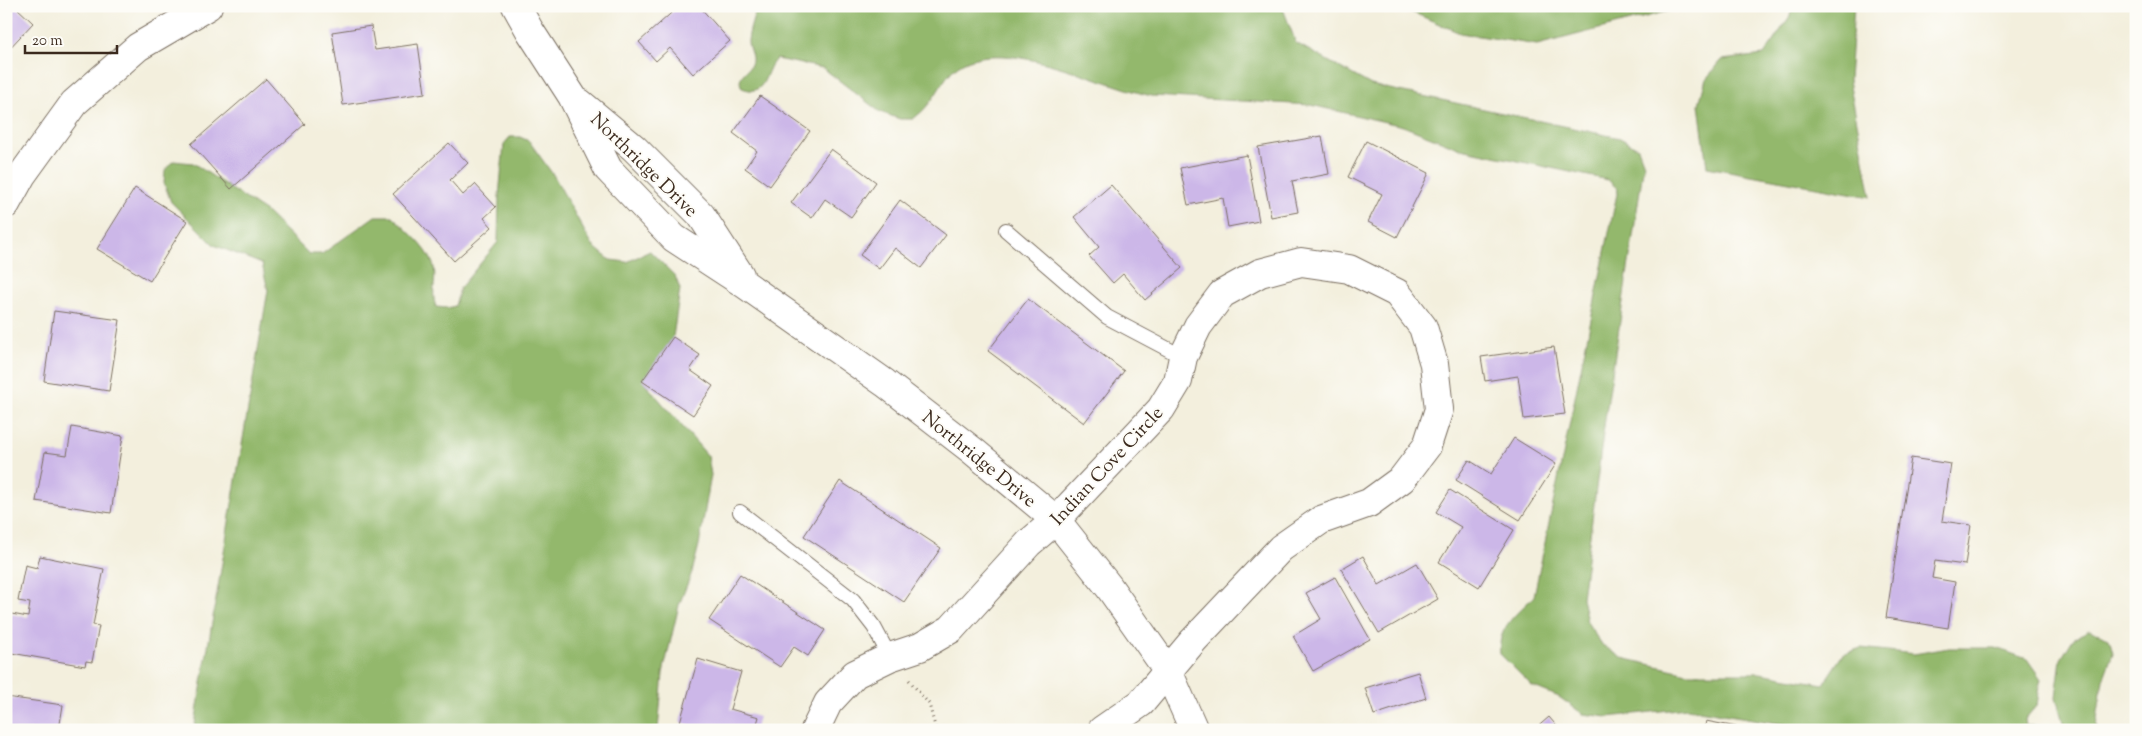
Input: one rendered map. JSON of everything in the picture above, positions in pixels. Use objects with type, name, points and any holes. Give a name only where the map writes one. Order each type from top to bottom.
[{"type":"street","points":[[6,204],[22,175],[74,103],[138,47],[208,6]]},
{"type":"street","name":"Northridge Drive","points":[[516,6],[530,32],[572,96],[608,169],[674,238],[746,285],[884,383],[1056,520],[1109,586],[1168,671],[1194,730]]},
{"type":"street","name":"Indian Cove Circle","points":[[815,730],[828,703],[855,674],[890,657],[920,647],[951,629],[1030,543],[1056,520],[1161,409],[1178,381],[1183,357],[1198,326],[1222,294],[1260,273],[1301,262],[1349,269],[1396,293],[1423,326],[1434,364],[1439,409],[1427,446],[1402,479],[1369,502],[1321,520],[1281,548],[1193,641],[1141,702],[1102,730]]},
{"type":"lane","points":[[1006,230],[1106,317],[1183,357]]},
{"type":"lane","points":[[740,512],[853,600],[874,627],[890,657]]},
{"type":"path","points":[[890,657],[929,704],[936,730]]},
{"type":"green space","points":[[757,6],[1282,6],[1296,43],[1371,85],[1620,138],[1638,148],[1644,164],[1604,426],[1582,598],[1587,622],[1601,644],[1622,658],[1687,673],[1760,673],[1823,684],[1843,654],[1861,648],[1914,654],[1949,648],[1996,648],[2027,659],[2041,679],[2037,705],[2025,719],[2026,726],[2064,726],[2056,697],[2061,659],[2073,639],[2089,630],[2109,638],[2113,653],[2103,680],[2096,725],[2098,730],[1852,730],[1836,727],[1834,730],[1819,730],[1687,708],[1608,717],[1583,714],[1559,697],[1532,686],[1500,654],[1500,644],[1505,629],[1515,615],[1534,596],[1618,189],[1608,180],[1461,149],[1403,126],[1311,105],[1152,96],[1051,64],[1023,58],[996,56],[973,59],[954,69],[931,102],[913,119],[900,119],[880,112],[823,68],[776,59],[760,87],[756,90],[750,90],[742,88],[740,80],[752,61],[748,41]]},
{"type":"green space","points":[[1398,6],[1688,6],[1537,45],[1460,33]]},
{"type":"green space","points":[[1793,6],[1854,6],[1849,80],[1871,197],[1707,167],[1699,104],[1706,79],[1722,60],[1764,55],[1790,16]]},
{"type":"green space","points":[[510,137],[520,137],[529,141],[554,176],[592,245],[610,260],[627,262],[650,251],[675,276],[680,289],[673,337],[643,381],[708,456],[711,475],[699,545],[692,572],[679,605],[663,673],[658,730],[194,730],[268,290],[262,264],[214,245],[171,202],[164,183],[165,170],[173,161],[193,163],[266,212],[309,254],[322,254],[375,216],[392,216],[415,238],[430,257],[435,274],[434,301],[436,307],[447,308],[455,306],[460,288],[498,242],[499,196],[504,144]]},
{"type":"building","points":[[6,6],[15,6],[33,23],[6,52]]},
{"type":"building","points":[[679,6],[699,6],[730,41],[693,74],[670,48],[656,61],[639,42]]},
{"type":"building","points":[[371,26],[375,50],[418,44],[425,93],[343,105],[332,32]]},
{"type":"building","points":[[266,79],[305,124],[231,189],[191,144]]},
{"type":"building","points":[[760,96],[810,131],[770,186],[745,168],[757,151],[733,133]]},
{"type":"building","points":[[1322,136],[1329,174],[1292,181],[1298,212],[1271,217],[1258,147]]},
{"type":"building","points":[[1366,141],[1429,173],[1397,237],[1368,222],[1382,194],[1348,177]]},
{"type":"building","points":[[449,143],[468,163],[450,180],[463,195],[475,184],[496,207],[484,218],[492,227],[454,261],[393,194]]},
{"type":"building","points":[[831,149],[876,182],[851,217],[825,199],[812,218],[791,203]]},
{"type":"building","points":[[1247,155],[1259,221],[1228,227],[1223,198],[1188,205],[1180,168]]},
{"type":"building","points":[[1111,185],[1182,268],[1145,300],[1123,274],[1113,283],[1089,256],[1099,247],[1074,217]]},
{"type":"building","points":[[135,188],[187,221],[150,281],[97,249]]},
{"type":"building","points":[[900,200],[946,235],[921,268],[895,248],[879,269],[860,255]]},
{"type":"building","points":[[1028,299],[1124,371],[1084,423],[988,351]]},
{"type":"building","points":[[54,311],[120,320],[109,391],[44,381]]},
{"type":"building","points":[[673,337],[700,355],[690,370],[713,386],[693,415],[642,381]]},
{"type":"building","points":[[1554,347],[1565,414],[1524,419],[1518,376],[1485,381],[1481,357]]},
{"type":"building","points":[[72,427],[123,436],[111,513],[36,501],[45,452],[67,455]]},
{"type":"building","points":[[1514,438],[1556,464],[1520,520],[1456,480],[1469,460],[1491,474]]},
{"type":"building","points":[[1911,458],[1951,464],[1942,521],[1971,525],[1965,565],[1935,561],[1932,578],[1955,582],[1948,628],[1886,618]]},
{"type":"building","points":[[840,481],[941,548],[904,602],[804,536]]},
{"type":"building","points":[[1450,490],[1514,530],[1479,587],[1439,562],[1461,527],[1436,512]]},
{"type":"building","points":[[40,556],[104,569],[93,625],[99,626],[92,662],[86,661],[85,666],[6,652],[6,613],[28,617],[30,603],[18,601],[25,565],[37,568]]},
{"type":"building","points":[[1363,556],[1379,585],[1417,563],[1438,599],[1379,633],[1341,569]]},
{"type":"building","points":[[740,574],[825,630],[808,656],[794,647],[780,667],[709,620]]},
{"type":"building","points":[[1335,577],[1370,639],[1313,671],[1293,636],[1321,619],[1306,593]]},
{"type":"building","points":[[698,659],[741,672],[730,709],[759,717],[755,730],[706,730],[680,722]]},
{"type":"building","points":[[1418,672],[1426,698],[1374,715],[1365,688]]},
{"type":"building","points":[[6,697],[63,705],[59,730],[6,730]]},
{"type":"building","points":[[1549,717],[1560,730],[1534,730]]},
{"type":"building","points":[[1706,721],[1747,729],[1747,730],[1704,730]]}]
